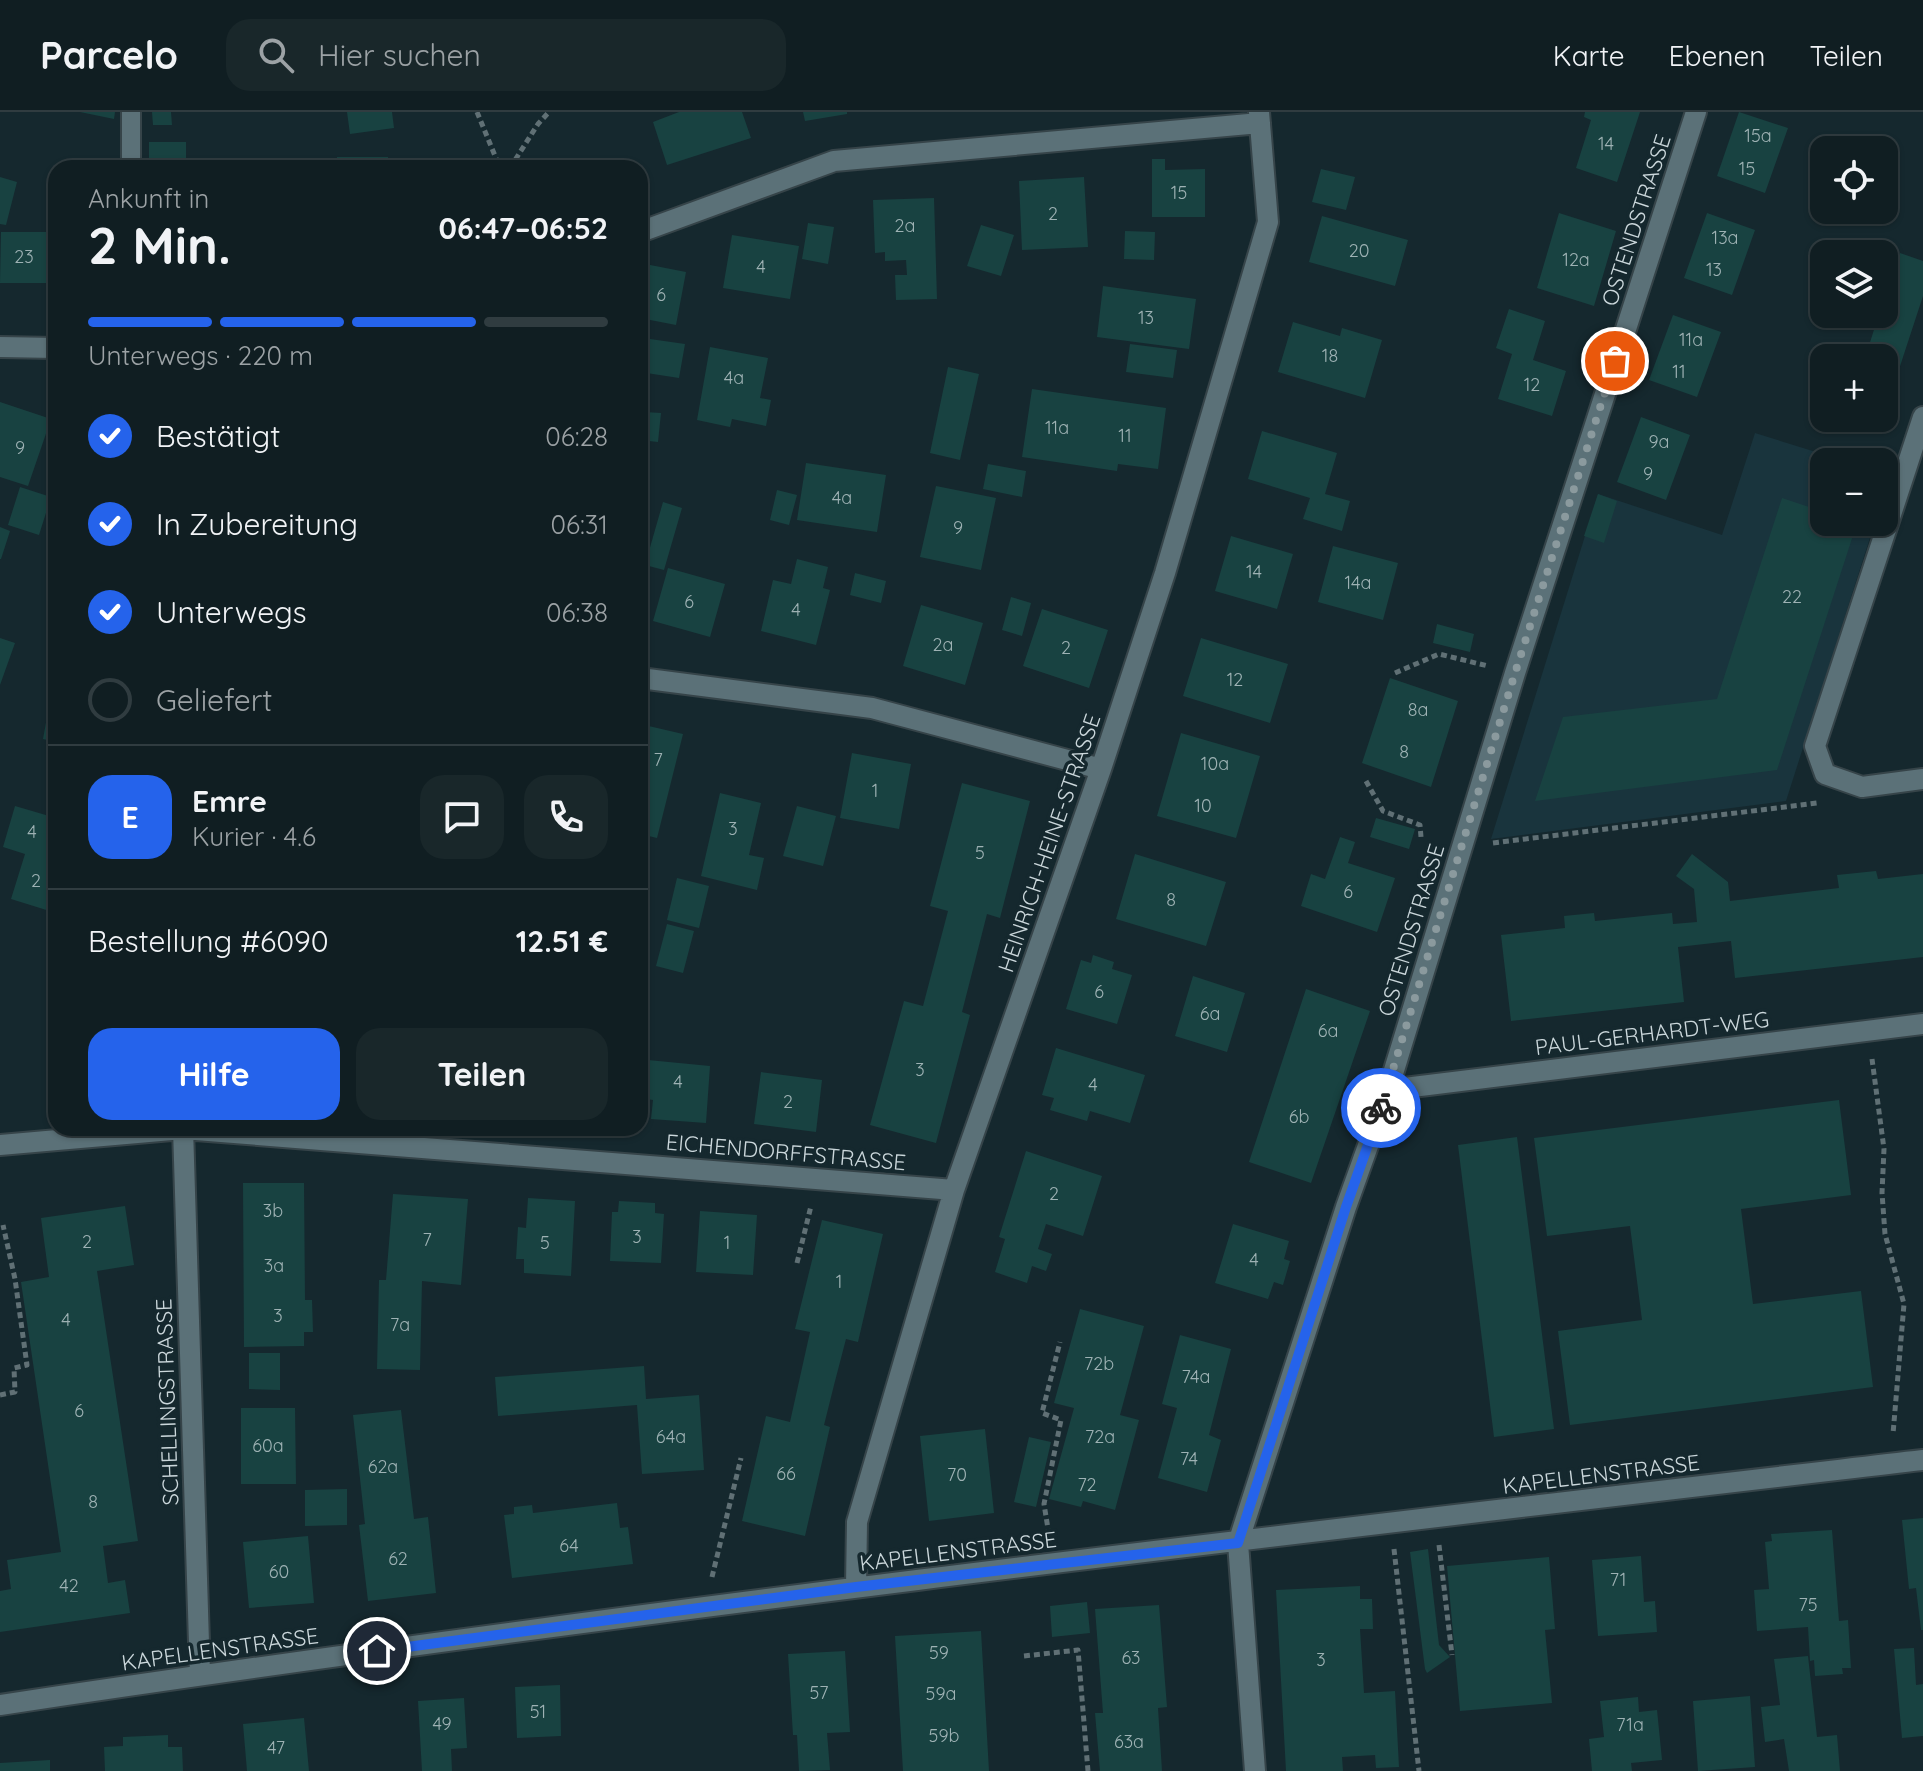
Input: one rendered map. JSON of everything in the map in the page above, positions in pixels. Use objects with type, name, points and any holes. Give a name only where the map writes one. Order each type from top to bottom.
[{"type":"street","name":"OSTENDSTRASSE","points":[[1255,1771],[1238,1543],[1346,1207],[1388,1090],[1460,847],[1696,112]]},
{"type":"street","points":[[648,229],[834,161],[1259,118]]},
{"type":"street","name":"HEINRICH-HEINE-STRASSE","points":[[856,1587],[857,1522],[954,1190],[1101,769],[1165,573],[1268,222],[1259,118]]},
{"type":"street","points":[[0,347],[48,348]]},
{"type":"street","points":[[1923,417],[1815,746],[1825,774],[1862,787],[1923,779]]},
{"type":"street","points":[[648,679],[872,708],[1101,769]]},
{"type":"street","name":"PAUL-GERHARDT-WEG","points":[[1388,1090],[1923,1024]]},
{"type":"street","name":"EICHENDORFFSTRASSE","points":[[0,1145],[97,1136]]},
{"type":"street","name":"SCHELLINGSTRASSE","points":[[183,1136],[200,1675]]},
{"type":"street","name":"EICHENDORFFSTRASSE","points":[[283,1136],[954,1190]]},
{"type":"street","name":"KAPELLENSTRASSE","points":[[0,1705],[200,1675],[856,1587],[1923,1460]]},
{"type":"lane","points":[[131,112],[131,160]]},
{"type":"path","points":[[477,112],[497,160]]},
{"type":"path","points":[[515,160],[549,112]]},
{"type":"path","points":[[1395,673],[1439,654],[1515,673]]},
{"type":"path","points":[[1366,781],[1383,811],[1420,825],[1421,837]]},
{"type":"path","points":[[1460,847],[1850,799],[1862,787]]},
{"type":"path","points":[[1869,1031],[1884,1149],[1882,1193],[1885,1234],[1904,1304],[1892,1463]]},
{"type":"path","points":[[797,1263],[818,1179]]},
{"type":"path","points":[[0,1395],[15,1392],[14,1368],[27,1365],[15,1279],[3,1225]]},
{"type":"path","points":[[1053,1564],[1044,1504],[1061,1420],[1042,1413],[1060,1342]]},
{"type":"path","points":[[704,1608],[741,1458]]},
{"type":"path","points":[[1436,1518],[1452,1655]]},
{"type":"path","points":[[1392,1523],[1419,1771]]},
{"type":"path","points":[[1024,1656],[1078,1650],[1088,1771]]},
{"type":"shaded area","points":[[1755,433],[1810,450],[1810,536],[1871,536],[1786,801],[1491,839],[1598,494],[1722,535]]},
{"type":"building","points":[[80,112],[115,112],[114,119]]},
{"type":"building","points":[[152,112],[171,112],[172,125],[153,125]]},
{"type":"building","points":[[347,112],[392,112],[394,128],[350,134]]},
{"type":"building","points":[[679,112],[742,112],[751,138],[667,165],[653,122]]},
{"type":"building","points":[[803,112],[847,112],[847,114],[805,121]]},
{"type":"building","points":[[1585,112],[1640,112],[1617,182],[1576,168],[1591,120],[1584,117]]},
{"type":"building","points":[[1739,112],[1788,128],[1765,193],[1717,176]]},
{"type":"building","points":[[149,142],[186,142],[186,160],[149,160]]},
{"type":"building","points":[[337,157],[388,157],[388,160],[337,160]]},
{"type":"building","points":[[1152,159],[1165,159],[1165,170],[1205,169],[1205,217],[1152,217]]},
{"type":"building","points":[[1321,169],[1355,177],[1346,210],[1312,202]]},
{"type":"building","points":[[0,177],[17,182],[6,225],[0,224]]},
{"type":"building","points":[[1084,177],[1088,247],[1022,250],[1019,181]]},
{"type":"building","points":[[934,198],[937,299],[896,300],[895,275],[907,275],[906,260],[885,261],[885,252],[875,253],[873,200]]},
{"type":"building","points":[[1559,213],[1616,231],[1594,306],[1537,288]]},
{"type":"building","points":[[1707,213],[1755,230],[1732,295],[1684,278]]},
{"type":"building","points":[[1322,216],[1408,240],[1395,286],[1309,262]]},
{"type":"building","points":[[808,223],[834,227],[828,264],[802,259]]},
{"type":"building","points":[[981,225],[1014,235],[1001,276],[967,266]]},
{"type":"building","points":[[1125,231],[1155,232],[1154,260],[1124,259]]},
{"type":"building","points":[[1,232],[48,232],[48,283],[0,283]]},
{"type":"building","points":[[732,235],[799,246],[790,299],[723,288]]},
{"type":"building","points":[[1900,253],[1923,261],[1923,296],[1898,372],[1898,344],[1869,344],[1875,328],[1898,328]]},
{"type":"building","points":[[648,265],[686,272],[676,325],[648,320]]},
{"type":"building","points":[[1103,286],[1196,299],[1189,349],[1097,337]]},
{"type":"building","points":[[1509,309],[1545,321],[1533,360],[1566,371],[1552,416],[1498,399],[1512,354],[1496,348]]},
{"type":"building","points":[[1673,315],[1721,332],[1697,397],[1649,380]]},
{"type":"building","points":[[1293,322],[1340,336],[1342,328],[1382,340],[1365,398],[1278,372]]},
{"type":"building","points":[[648,339],[685,344],[679,378],[648,373]]},
{"type":"building","points":[[1130,344],[1177,350],[1173,378],[1126,372]]},
{"type":"building","points":[[710,347],[768,358],[760,398],[771,400],[766,426],[732,419],[730,427],[697,420]]},
{"type":"building","points":[[948,367],[979,374],[960,460],[930,453]]},
{"type":"building","points":[[1032,389],[1166,408],[1158,469],[1118,464],[1117,471],[1022,457]]},
{"type":"building","points":[[0,402],[48,418],[48,428],[28,486],[0,477]]},
{"type":"building","points":[[648,412],[661,413],[658,442],[648,441]]},
{"type":"building","points":[[1641,417],[1690,435],[1666,500],[1617,482]]},
{"type":"building","points":[[1262,431],[1337,453],[1325,494],[1350,501],[1342,531],[1303,519],[1310,498],[1248,479]]},
{"type":"building","points":[[806,463],[886,475],[877,532],[797,520]]},
{"type":"building","points":[[988,464],[1026,471],[1022,497],[983,489]]},
{"type":"building","points":[[936,486],[996,498],[981,570],[920,557]]},
{"type":"building","points":[[20,487],[48,496],[39,535],[8,525]]},
{"type":"building","points":[[777,490],[797,495],[789,525],[770,520]]},
{"type":"building","points":[[1598,494],[1617,501],[1604,543],[1584,536]]},
{"type":"building","points":[[1782,498],[1810,507],[1810,536],[1853,536],[1777,770],[1535,801],[1563,717],[1717,699]]},
{"type":"building","points":[[663,502],[682,508],[664,570],[648,566],[648,554]]},
{"type":"building","points":[[0,527],[10,531],[1,559],[0,559]]},
{"type":"building","points":[[1231,536],[1293,554],[1277,609],[1215,591]]},
{"type":"building","points":[[1333,546],[1398,563],[1383,620],[1318,602]]},
{"type":"building","points":[[797,559],[828,567],[823,588],[830,590],[816,645],[761,631],[773,580],[791,584]]},
{"type":"building","points":[[668,568],[725,584],[710,637],[653,621]]},
{"type":"building","points":[[855,573],[886,581],[881,603],[850,595]]},
{"type":"building","points":[[1011,597],[1031,603],[1022,636],[1002,630]]},
{"type":"building","points":[[921,605],[983,623],[965,685],[903,666]]},
{"type":"building","points":[[1042,609],[1108,630],[1089,688],[1023,666]]},
{"type":"building","points":[[1437,624],[1474,634],[1470,652],[1433,643]]},
{"type":"building","points":[[0,638],[15,643],[0,685]]},
{"type":"building","points":[[1201,638],[1288,664],[1270,723],[1183,696]]},
{"type":"building","points":[[1390,678],[1458,701],[1431,787],[1362,763]]},
{"type":"building","points":[[48,712],[48,740],[43,739]]},
{"type":"building","points":[[648,726],[683,734],[657,838],[648,836]]},
{"type":"building","points":[[1181,733],[1260,756],[1236,838],[1157,816]]},
{"type":"building","points":[[852,753],[911,764],[899,829],[840,818]]},
{"type":"building","points":[[962,783],[1030,801],[1000,918],[987,914],[962,1012],[970,1015],[936,1143],[870,1125],[904,1001],[923,1006],[948,911],[930,906]]},
{"type":"building","points":[[720,793],[761,803],[749,855],[764,858],[757,890],[701,876]]},
{"type":"building","points":[[15,806],[48,816],[48,911],[11,899],[25,854],[3,847]]},
{"type":"building","points":[[797,806],[836,816],[823,866],[783,856]]},
{"type":"building","points":[[1376,818],[1415,829],[1409,849],[1370,837]]},
{"type":"building","points":[[1340,837],[1355,842],[1348,863],[1395,878],[1377,932],[1301,906],[1311,874],[1325,879]]},
{"type":"building","points":[[1135,854],[1226,882],[1206,946],[1116,919]]},
{"type":"building","points":[[1692,854],[1728,882],[1730,901],[1839,888],[1837,875],[1876,871],[1878,879],[1923,874],[1923,957],[1735,978],[1731,941],[1678,947],[1684,1002],[1511,1021],[1501,935],[1565,928],[1564,916],[1594,913],[1595,921],[1672,913],[1673,924],[1697,922],[1694,889],[1676,876]]},
{"type":"building","points":[[677,878],[709,886],[699,928],[667,920]]},
{"type":"building","points":[[667,924],[694,931],[683,973],[656,966]]},
{"type":"building","points":[[1093,955],[1114,962],[1112,969],[1132,975],[1117,1024],[1066,1009],[1081,960],[1091,963]]},
{"type":"building","points":[[1193,976],[1245,993],[1227,1052],[1175,1036]]},
{"type":"building","points":[[1306,989],[1370,1011],[1311,1183],[1249,1162]]},
{"type":"building","points":[[1056,1048],[1145,1075],[1130,1123],[1090,1111],[1087,1121],[1050,1110],[1054,1098],[1042,1095]]},
{"type":"building","points":[[648,1060],[710,1066],[706,1123],[651,1119],[653,1100],[648,1099]]},
{"type":"building","points":[[761,1072],[822,1080],[816,1132],[754,1124]]},
{"type":"building","points":[[1839,1100],[1851,1195],[1741,1209],[1753,1304],[1861,1291],[1873,1387],[1570,1425],[1558,1331],[1642,1320],[1630,1226],[1547,1236],[1534,1138]]},
{"type":"building","points":[[1517,1137],[1554,1429],[1494,1437],[1458,1145]]},
{"type":"building","points":[[1026,1151],[1102,1176],[1083,1236],[1046,1224],[1038,1249],[1052,1254],[1046,1271],[1032,1266],[1027,1283],[995,1272],[1005,1239],[999,1237]]},
{"type":"building","points":[[243,1183],[304,1183],[305,1300],[312,1300],[313,1332],[304,1332],[304,1346],[244,1347]]},
{"type":"building","points":[[393,1194],[468,1199],[461,1285],[422,1281],[420,1370],[377,1369],[379,1280],[386,1280]]},
{"type":"building","points":[[528,1198],[575,1201],[571,1276],[524,1273],[524,1259],[516,1259],[518,1227],[526,1228]]},
{"type":"building","points":[[619,1201],[655,1203],[655,1213],[664,1214],[661,1263],[610,1261],[612,1212],[618,1212]]},
{"type":"building","points":[[125,1206],[134,1265],[97,1271],[138,1541],[103,1546],[108,1583],[125,1580],[130,1613],[0,1632],[0,1591],[11,1589],[7,1560],[61,1552],[21,1282],[49,1277],[41,1218]]},
{"type":"building","points":[[700,1211],[757,1215],[753,1275],[696,1272]]},
{"type":"building","points":[[822,1220],[883,1234],[858,1342],[846,1339],[834,1385],[824,1425],[830,1427],[805,1536],[742,1521],[766,1416],[790,1422],[810,1332],[795,1329]]},
{"type":"building","points":[[1233,1224],[1289,1241],[1284,1259],[1290,1261],[1283,1285],[1274,1282],[1268,1299],[1215,1283]]},
{"type":"building","points":[[1080,1309],[1144,1326],[1120,1415],[1139,1420],[1115,1510],[1083,1501],[1081,1507],[1049,1499],[1074,1408],[1054,1403]]},
{"type":"building","points":[[1180,1335],[1231,1349],[1209,1435],[1221,1440],[1207,1492],[1158,1478],[1177,1408],[1162,1404]]},
{"type":"building","points":[[249,1353],[280,1353],[280,1390],[249,1389]]},
{"type":"building","points":[[644,1366],[646,1399],[699,1395],[704,1470],[642,1474],[637,1405],[498,1416],[495,1377]]},
{"type":"building","points":[[241,1408],[295,1408],[296,1484],[241,1484]]},
{"type":"building","points":[[401,1410],[414,1519],[428,1517],[436,1593],[368,1601],[359,1525],[365,1524],[353,1415]]},
{"type":"building","points":[[985,1429],[994,1513],[929,1521],[920,1436]]},
{"type":"building","points":[[1029,1437],[1051,1442],[1036,1507],[1014,1502]]},
{"type":"building","points":[[347,1489],[347,1525],[305,1526],[305,1490]]},
{"type":"building","points":[[617,1503],[620,1528],[628,1527],[633,1564],[512,1578],[504,1515],[514,1514],[514,1507],[532,1505],[533,1513]]},
{"type":"building","points":[[1923,1518],[1921,1630],[1916,1588],[1909,1589],[1902,1520]]},
{"type":"building","points":[[1832,1530],[1839,1621],[1848,1620],[1851,1668],[1842,1668],[1843,1674],[1815,1676],[1814,1660],[1810,1661],[1808,1627],[1757,1631],[1754,1590],[1769,1589],[1765,1542],[1772,1541],[1771,1534]]},
{"type":"building","points":[[308,1536],[314,1603],[249,1608],[243,1542]]},
{"type":"building","points":[[1428,1549],[1439,1645],[1450,1657],[1427,1673],[1410,1552]]},
{"type":"building","points":[[1641,1556],[1644,1602],[1655,1601],[1657,1632],[1598,1636],[1592,1560]]},
{"type":"building","points":[[1549,1557],[1555,1629],[1545,1630],[1552,1703],[1460,1711],[1447,1566]]},
{"type":"building","points":[[1360,1586],[1360,1599],[1372,1599],[1373,1629],[1360,1629],[1364,1693],[1395,1691],[1399,1767],[1376,1768],[1375,1755],[1342,1757],[1343,1771],[1286,1771],[1276,1590]]},
{"type":"building","points":[[1087,1602],[1090,1633],[1052,1637],[1050,1606]]},
{"type":"building","points":[[1159,1605],[1167,1707],[1158,1708],[1162,1771],[1100,1771],[1095,1713],[1103,1713],[1095,1609]]},
{"type":"building","points":[[981,1631],[989,1771],[903,1771],[895,1636]]},
{"type":"building","points":[[1914,1648],[1916,1685],[1923,1684],[1923,1736],[1902,1738],[1894,1649]]},
{"type":"building","points":[[845,1651],[850,1732],[827,1733],[830,1770],[799,1771],[797,1735],[793,1735],[788,1654]]},
{"type":"building","points":[[1808,1656],[1817,1737],[1837,1735],[1840,1771],[1789,1771],[1784,1739],[1765,1742],[1761,1707],[1780,1705],[1774,1659]]},
{"type":"building","points":[[560,1685],[561,1736],[517,1738],[515,1687]]},
{"type":"building","points":[[1750,1696],[1755,1767],[1698,1771],[1693,1701]]},
{"type":"building","points":[[1638,1697],[1639,1712],[1657,1710],[1662,1760],[1631,1763],[1632,1771],[1592,1771],[1589,1739],[1604,1737],[1600,1701]]},
{"type":"building","points":[[464,1698],[467,1748],[451,1749],[452,1771],[422,1771],[418,1701]]},
{"type":"building","points":[[304,1718],[309,1771],[247,1771],[243,1724]]},
{"type":"building","points":[[168,1735],[168,1747],[182,1747],[183,1771],[105,1771],[104,1747],[123,1746],[123,1737]]},
{"type":"building","points":[[50,1760],[50,1771],[0,1771],[0,1763]]},
{"type":"way so far","points":[[1381,1108],[1460,847],[1615,361]]},
{"type":"route","points":[[377,1651],[856,1587],[1238,1543],[1381,1108]]}]
